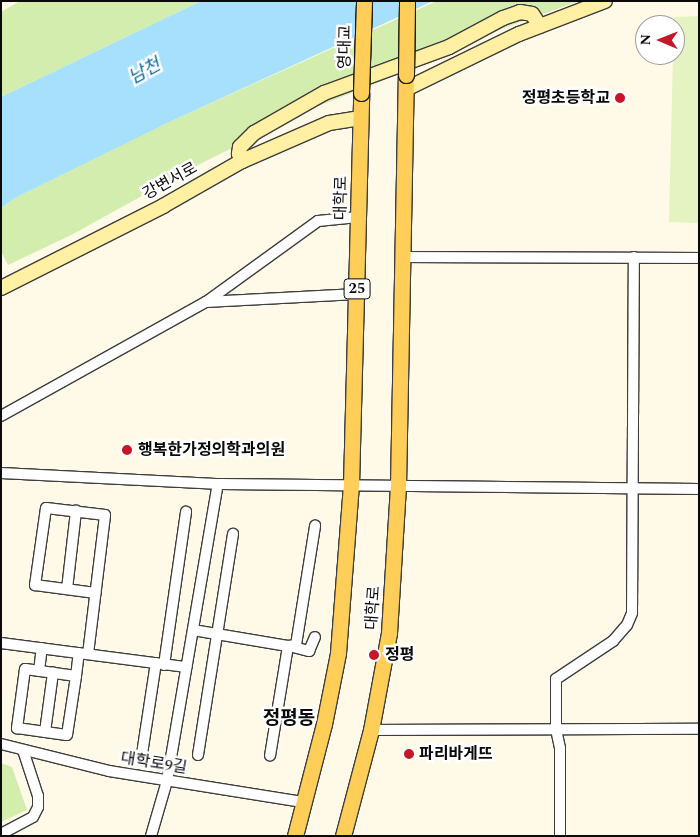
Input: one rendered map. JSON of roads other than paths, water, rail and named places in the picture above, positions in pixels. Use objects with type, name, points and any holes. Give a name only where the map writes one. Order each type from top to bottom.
[{"type":"main road","name":"영대교","points":[[361,93],[364,1]]},
{"type":"main road","points":[[406,82],[407,1]]},
{"type":"main road","name":"대학로","points":[[343,836],[371,730],[389,633],[398,486],[406,82]]},
{"type":"main road","name":"대학로","points":[[295,836],[324,724],[338,653],[350,485],[357,294],[361,93]]},
{"type":"street","points":[[406,82],[605,1]]},
{"type":"street","points":[[242,161],[239,154],[240,147],[254,133],[324,93],[449,47],[504,18],[520,12],[532,14],[540,26]]},
{"type":"street","name":"강변서로","points":[[1,288],[163,206],[242,161],[329,123],[361,118]]},
{"type":"street","points":[[1,416],[206,302],[318,221],[358,217]]},
{"type":"street","points":[[560,836],[560,748],[556,729],[556,679],[613,641],[627,625],[632,613],[634,257]]},
{"type":"street","points":[[403,258],[699,258]]},
{"type":"street","points":[[206,302],[357,294]]},
{"type":"street","points":[[1,473],[218,484],[699,489]]},
{"type":"street","points":[[151,836],[167,781],[218,484]]},
{"type":"street","points":[[76,676],[25,669],[17,728],[68,735],[76,676],[83,654],[96,593],[105,514],[46,508],[35,585],[96,593]]},
{"type":"street","points":[[67,589],[76,512]]},
{"type":"street","points":[[142,754],[160,664],[186,512]]},
{"type":"street","points":[[288,646],[296,645],[315,526]]},
{"type":"street","points":[[198,755],[233,534]]},
{"type":"street","points":[[193,630],[309,651],[314,637]]},
{"type":"street","points":[[1,643],[186,667]]},
{"type":"street","points":[[270,756],[288,646]]},
{"type":"street","points":[[39,671],[42,648]]},
{"type":"street","points":[[45,732],[53,673]]},
{"type":"street","points":[[371,730],[699,730]]},
{"type":"street","name":"대학로9길","points":[[1,744],[109,771],[303,802]]},
{"type":"street","points":[[1,834],[33,817],[38,807],[38,796],[23,750]]},
{"type":"water","name":"남천","points":[[201,1],[433,1],[165,124],[15,198],[1,208],[1,97]]},
{"type":"place","name":"정평초등학교","points":[[620,98]]},
{"type":"place","name":"행복한가정의학과의원","points":[[127,450]]},
{"type":"place","name":"정평","points":[[374,655]]},
{"type":"place","name":"파리바게뜨","points":[[409,754]]},
{"type":"district","name":"정평동","points":[[289,719]]}]
